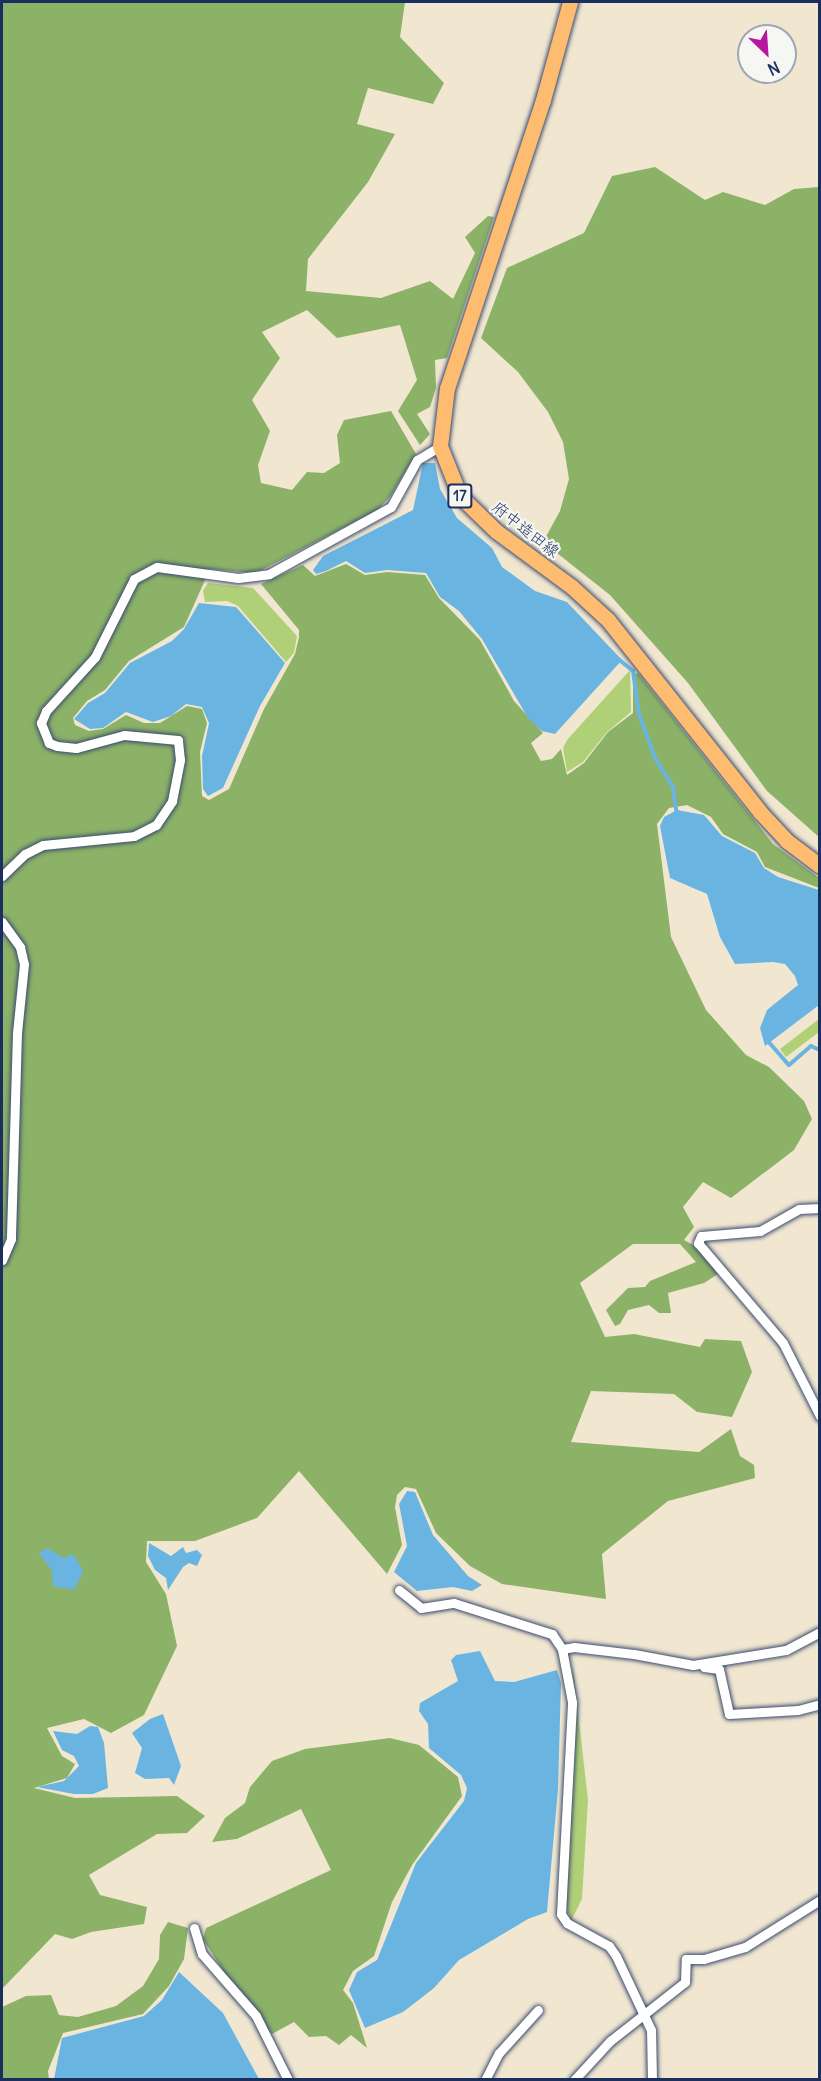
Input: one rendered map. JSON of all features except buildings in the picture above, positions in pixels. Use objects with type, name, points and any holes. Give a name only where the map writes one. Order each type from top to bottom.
[{"type":"main road","name":"府中造田線","points":[[570,2],[543,100],[447,388],[440,446],[460,496],[496,531],[572,587],[608,620],[760,812],[787,841],[819,866]]},
{"type":"street","points":[[2,876],[25,854],[44,845],[134,836],[156,825],[172,801],[180,760],[178,740],[124,735],[76,748],[57,746],[49,743],[41,723],[46,711],[95,657],[134,579],[157,567],[238,578],[269,574],[391,507],[417,460],[440,446]]},
{"type":"street","points":[[2,921],[20,947],[24,964],[17,1033],[11,1239],[2,1260]]},
{"type":"street","points":[[819,1208],[799,1209],[760,1231],[701,1236],[698,1243],[783,1342],[819,1416]]},
{"type":"street","points":[[399,1590],[421,1608],[454,1603],[552,1634],[562,1649],[572,1702],[561,1914],[567,1923],[609,1946],[651,2030],[652,2079]]},
{"type":"street","points":[[693,1665],[786,1650],[819,1632]]},
{"type":"street","points":[[562,1649],[584,1648],[719,1669],[729,1714],[798,1710],[819,1704]]},
{"type":"street","points":[[574,2079],[610,2041],[644,2017],[685,1982],[686,1959],[704,1959],[745,1947],[819,1900]]},
{"type":"street","points":[[194,1928],[202,1954],[256,2016],[288,2079]]},
{"type":"street","points":[[485,2079],[499,2053],[538,2010]]},
{"type":"green space","points":[[2,2],[405,2],[400,37],[444,83],[433,104],[368,88],[357,124],[395,134],[368,182],[308,259],[306,291],[381,298],[430,281],[453,299],[475,253],[465,237],[488,216],[494,217],[447,358],[435,360],[436,388],[430,407],[417,414],[430,434],[420,445],[398,411],[417,380],[400,325],[337,338],[307,310],[262,332],[280,358],[252,400],[270,431],[258,465],[261,483],[292,490],[307,472],[324,473],[340,463],[337,435],[344,420],[391,411],[416,454],[390,497],[377,510],[256,573],[210,569],[184,627],[129,661],[105,690],[87,701],[73,718],[75,725],[89,731],[103,729],[126,715],[144,723],[160,723],[187,706],[202,709],[207,723],[200,752],[202,796],[209,800],[229,789],[264,709],[295,654],[299,630],[261,584],[303,565],[315,576],[346,564],[365,575],[387,572],[425,575],[439,598],[480,640],[514,701],[543,733],[531,743],[541,761],[552,759],[561,749],[567,775],[584,763],[608,732],[633,713],[633,674],[638,673],[773,844],[819,878],[819,888],[765,867],[757,852],[723,834],[711,817],[687,805],[669,808],[657,824],[671,937],[706,1010],[746,1055],[769,1067],[804,1101],[812,1119],[794,1150],[731,1198],[703,1182],[683,1207],[694,1227],[684,1240],[697,1247],[718,1274],[704,1283],[668,1293],[671,1313],[659,1313],[649,1305],[628,1310],[620,1324],[615,1326],[606,1310],[628,1288],[645,1287],[650,1281],[696,1262],[680,1244],[633,1244],[580,1283],[605,1337],[634,1334],[700,1347],[705,1339],[741,1341],[752,1372],[732,1417],[697,1412],[674,1394],[591,1391],[571,1442],[699,1452],[731,1429],[740,1456],[754,1465],[755,1478],[668,1501],[602,1554],[606,1599],[502,1584],[470,1566],[436,1533],[416,1489],[405,1487],[397,1495],[395,1507],[402,1545],[387,1574],[299,1471],[257,1518],[195,1541],[147,1541],[146,1562],[166,1594],[177,1646],[144,1715],[111,1733],[84,1719],[47,1728],[62,1756],[75,1764],[67,1778],[34,1788],[75,1798],[177,1796],[205,1816],[187,1833],[157,1834],[89,1875],[100,1895],[147,1907],[144,1924],[91,1932],[72,1939],[55,1934],[2,1989]]},
{"type":"green space","points":[[655,167],[705,200],[723,192],[765,205],[794,189],[819,187],[819,837],[767,791],[688,683],[610,595],[543,542],[560,511],[569,479],[563,442],[548,412],[518,372],[481,338],[507,268],[584,233],[612,176]]},
{"type":"green space","points":[[208,583],[253,588],[297,636],[294,653],[286,662],[238,606],[227,601],[205,602],[203,591]]},
{"type":"green space","points":[[630,670],[631,712],[607,732],[583,762],[567,772],[563,748],[567,740]]},
{"type":"green space","points":[[819,1019],[819,1032],[786,1057],[780,1049]]},
{"type":"green space","points":[[573,1667],[588,1800],[582,1899],[571,1921],[565,1903]]},
{"type":"green space","points":[[390,1738],[419,1745],[458,1777],[462,1796],[412,1865],[392,1902],[374,1956],[353,1971],[343,1990],[353,2003],[367,2048],[351,2035],[339,2045],[326,2036],[309,2037],[294,2022],[272,2034],[229,1980],[203,1939],[206,1928],[331,1870],[301,1809],[237,1839],[212,1842],[225,1818],[245,1803],[250,1787],[272,1761],[305,1749]]},
{"type":"green space","points":[[168,1922],[188,1928],[184,1959],[169,1986],[143,2014],[63,2033],[48,2071],[49,2079],[2,2079],[2,2007],[26,1996],[51,1995],[59,2015],[78,2017],[116,2006],[143,1986],[159,1959],[160,1935]]},
{"type":"water","points":[[423,463],[435,463],[440,489],[457,518],[492,548],[502,567],[535,591],[567,602],[622,660],[555,734],[542,731],[528,718],[482,639],[459,611],[440,597],[426,573],[387,570],[365,573],[346,561],[316,574],[313,570],[323,556],[413,510]]},
{"type":"water","points":[[199,603],[236,607],[285,663],[260,706],[223,788],[208,796],[203,789],[202,756],[209,723],[202,707],[186,704],[171,716],[153,722],[126,712],[103,728],[90,729],[74,719],[88,703],[105,693],[130,663],[172,641],[184,629]]},
{"type":"water","points":[[677,810],[704,815],[722,836],[755,853],[764,868],[778,877],[819,890],[819,1005],[765,1046],[760,1028],[767,1010],[798,985],[795,976],[785,964],[773,962],[735,964],[720,937],[707,894],[670,878],[660,826],[664,817]]},
{"type":"water","points":[[407,1491],[415,1492],[433,1535],[468,1576],[482,1585],[472,1591],[453,1587],[417,1591],[394,1572],[407,1546],[399,1504]]},
{"type":"water","points":[[149,1543],[171,1556],[183,1547],[186,1553],[197,1550],[202,1555],[197,1566],[189,1563],[183,1567],[168,1590],[166,1578],[155,1570],[148,1556]]},
{"type":"water","points":[[47,1548],[64,1558],[73,1554],[79,1563],[83,1572],[74,1590],[53,1586],[52,1571],[39,1553]]},
{"type":"water","points":[[480,1651],[495,1681],[514,1682],[557,1670],[561,1683],[558,1789],[547,1912],[528,1919],[459,1960],[434,1988],[403,2012],[365,2028],[349,1990],[357,1972],[377,1960],[416,1863],[464,1801],[467,1788],[461,1775],[429,1748],[428,1724],[419,1711],[420,1703],[458,1681],[451,1660],[456,1655]]},
{"type":"water","points":[[163,1714],[181,1766],[174,1785],[169,1778],[145,1779],[135,1773],[142,1748],[132,1733],[150,1719]]},
{"type":"water","points":[[90,1726],[98,1727],[104,1743],[108,1788],[93,1794],[74,1794],[37,1787],[64,1781],[79,1766],[74,1756],[62,1750],[53,1731],[77,1734]]},
{"type":"water","points":[[179,1972],[223,2013],[259,2079],[54,2079],[62,2038],[144,2016],[162,2000]]},
{"type":"waterway","points":[[617,658],[633,671],[639,714],[655,758],[673,787],[677,814]]},
{"type":"waterway","points":[[767,1040],[789,1065],[811,1046],[820,1050]]}]
